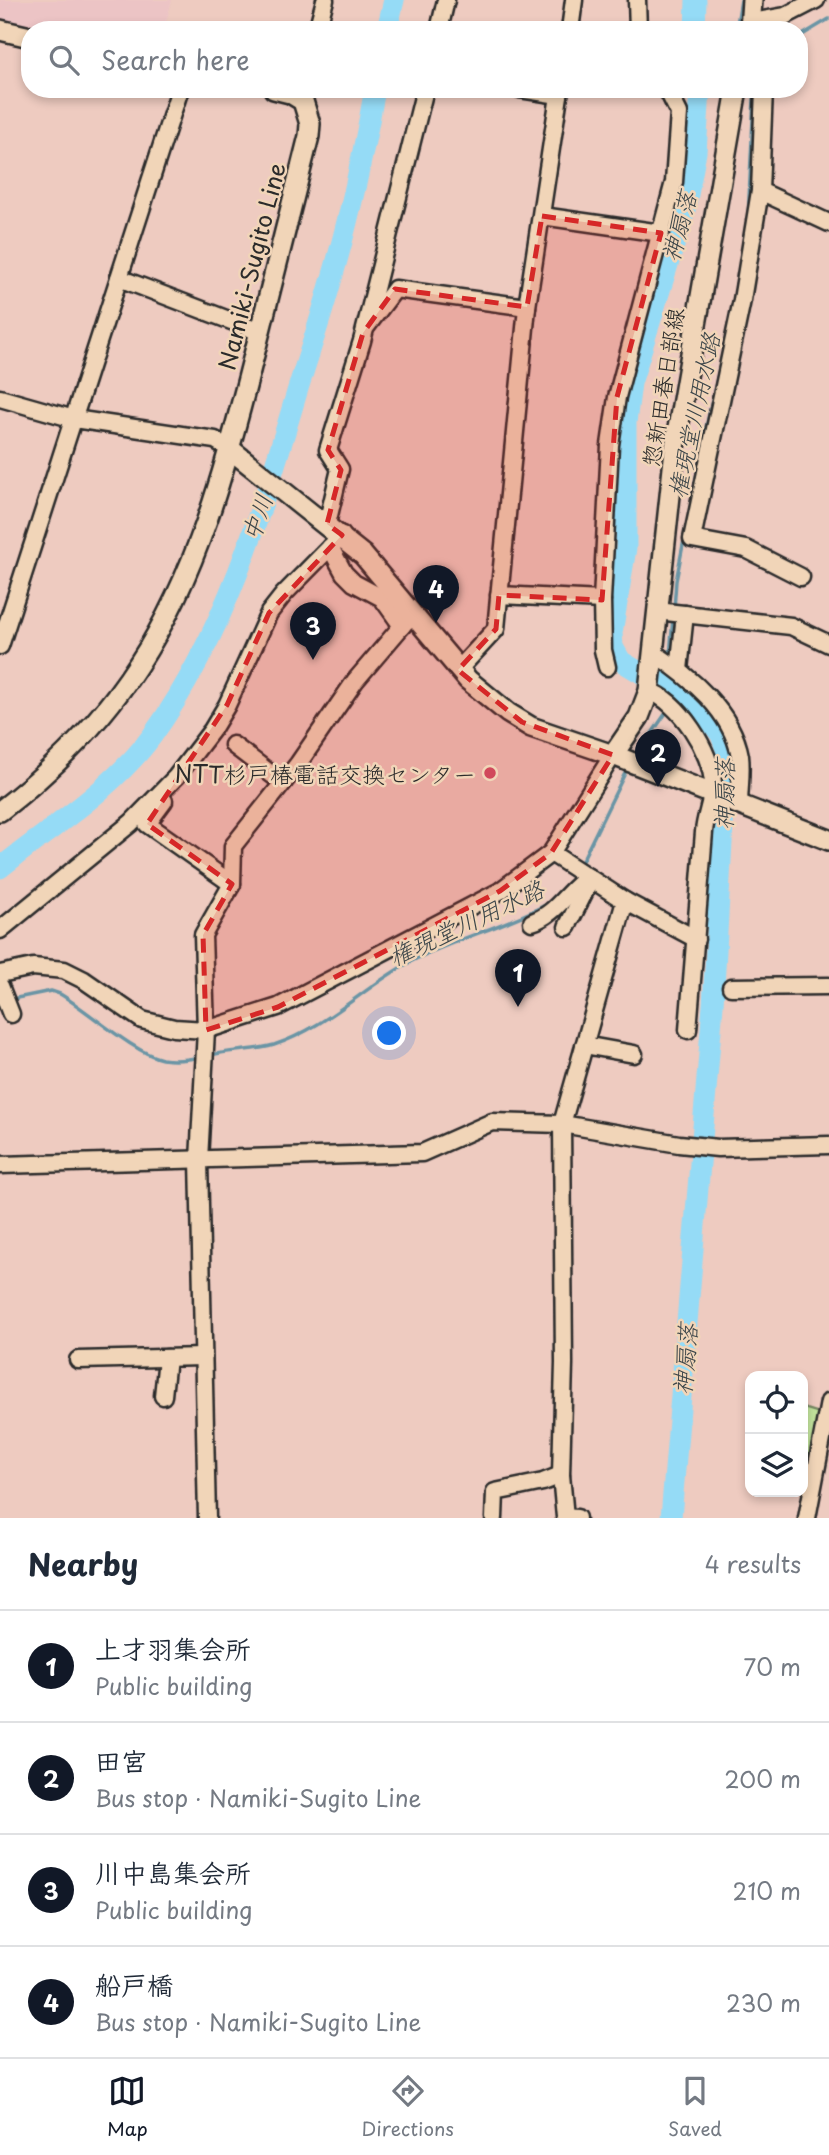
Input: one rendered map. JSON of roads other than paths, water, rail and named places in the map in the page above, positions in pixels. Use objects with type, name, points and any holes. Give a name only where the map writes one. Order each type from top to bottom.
[{"type":"main road","points":[[751,21],[752,0]]},
{"type":"main road","points":[[0,30],[21,35]]},
{"type":"main road","name":"Namiki-Sugito Line","points":[[230,449],[309,136],[307,110],[302,98]]},
{"type":"main road","name":"惣新田春日部線","points":[[649,691],[676,440],[735,98]]},
{"type":"main road","points":[[0,811],[77,742],[138,666],[169,611],[192,557],[230,449],[377,570],[408,619],[478,691],[522,722],[829,840]]},
{"type":"main road","points":[[613,755],[639,717],[649,691]]},
{"type":"street","points":[[319,21],[325,0]]},
{"type":"street","points":[[441,21],[446,0]]},
{"type":"street","points":[[571,21],[574,0]]},
{"type":"street","points":[[636,0],[637,21]]},
{"type":"street","points":[[768,21],[785,16],[816,0]]},
{"type":"street","points":[[0,646],[3,625],[74,419],[177,98]]},
{"type":"street","points":[[207,1518],[199,1160],[206,1030],[203,935],[232,884],[233,846],[283,783],[355,681],[408,619],[382,598],[354,583],[344,573],[330,532],[340,469],[328,450],[363,333],[423,98]]},
{"type":"street","points":[[458,670],[496,629],[527,307],[559,98]]},
{"type":"street","points":[[607,667],[603,650],[602,600],[610,445],[617,397],[674,181],[679,113],[672,98]]},
{"type":"street","points":[[764,98],[760,191],[742,300],[692,539],[746,549],[801,577]]},
{"type":"street","points":[[760,191],[829,223]]},
{"type":"street","points":[[542,216],[661,233]]},
{"type":"street","points":[[119,278],[260,332]]},
{"type":"street","points":[[363,333],[395,289],[527,307]]},
{"type":"street","points":[[0,398],[74,419],[215,439],[230,449]]},
{"type":"street","points":[[0,930],[131,823],[176,776],[212,730],[227,705],[269,613],[330,532]]},
{"type":"street","points":[[499,595],[602,600]]},
{"type":"street","points":[[657,611],[791,626],[829,644]]},
{"type":"street","points":[[679,670],[685,614]]},
{"type":"street","points":[[654,653],[679,670],[703,692],[735,741],[741,766],[739,806]]},
{"type":"street","points":[[649,691],[662,695],[693,732],[710,771],[713,785],[705,823],[688,1030]]},
{"type":"street","points":[[233,745],[283,783]]},
{"type":"street","points":[[0,974],[33,967],[64,970],[84,980],[142,1020],[174,1028],[206,1030],[278,1007],[500,891],[551,853],[613,755]]},
{"type":"street","points":[[176,776],[164,803],[148,824],[232,884]]},
{"type":"street","points":[[551,853],[625,901],[695,939]]},
{"type":"street","points":[[532,922],[554,910],[588,877]]},
{"type":"street","points":[[567,927],[587,887],[588,877]]},
{"type":"street","points":[[577,1518],[565,1517],[561,1475],[564,1363],[562,1124],[625,901]]},
{"type":"street","points":[[0,986],[11,1014]]},
{"type":"street","points":[[731,987],[829,986]]},
{"type":"street","points":[[584,1045],[634,1054]]},
{"type":"street","points":[[0,1165],[422,1153],[492,1122],[562,1124],[718,1148],[829,1145]]},
{"type":"street","points":[[78,1360],[202,1357]]},
{"type":"street","points":[[163,1396],[167,1358]]},
{"type":"street","points":[[100,1376],[107,1359]]},
{"type":"street","points":[[807,1518],[829,1402]]},
{"type":"street","points":[[494,1518],[495,1492],[543,1482],[561,1475]]},
{"type":"waterway","name":"中川","points":[[389,21],[394,0]]},
{"type":"waterway","name":"神扇落","points":[[695,21],[696,0]]},
{"type":"waterway","points":[[738,21],[741,0]]},
{"type":"waterway","name":"権現堂川用水路","points":[[808,32],[829,19]]},
{"type":"waterway","name":"中川","points":[[0,868],[80,807],[119,773],[152,736],[201,656],[239,570],[270,481],[337,261],[373,98]]},
{"type":"waterway","name":"神扇落","points":[[671,1518],[713,1005],[727,752],[715,727],[668,683],[646,676],[621,661],[613,647],[612,633],[626,548],[626,423],[631,383],[685,210],[696,152],[699,98]]},
{"type":"waterway","name":"権現堂川用水路","points":[[748,218],[754,98]]},
{"type":"waterway","name":"権現堂川用水路","points":[[674,609],[676,581],[722,356]]},
{"type":"waterway","name":"権現堂川用水路","points":[[670,658],[673,617]]},
{"type":"waterway","name":"権現堂川用水路","points":[[669,669],[670,696]]},
{"type":"waterway","name":"権現堂川用水路","points":[[635,758],[668,710]]},
{"type":"waterway","name":"権現堂川用水路","points":[[579,867],[628,767]]},
{"type":"waterway","name":"権現堂川用水路","points":[[211,1055],[266,1047],[293,1038],[328,1018],[412,961],[551,902]]},
{"type":"waterway","name":"権現堂川用水路","points":[[12,999],[51,991],[71,1001],[138,1049],[151,1055],[171,1060],[200,1057]]},
{"type":"place","name":"船戸橋","points":[[436,623]]},
{"type":"place","name":"川中島集会所","points":[[313,660]]},
{"type":"place","name":"NTT杉戸椿電話交換センター","points":[[490,773]]},
{"type":"place","name":"田宮","points":[[658,787]]},
{"type":"place","name":"上才羽集会所","points":[[518,1007]]}]
